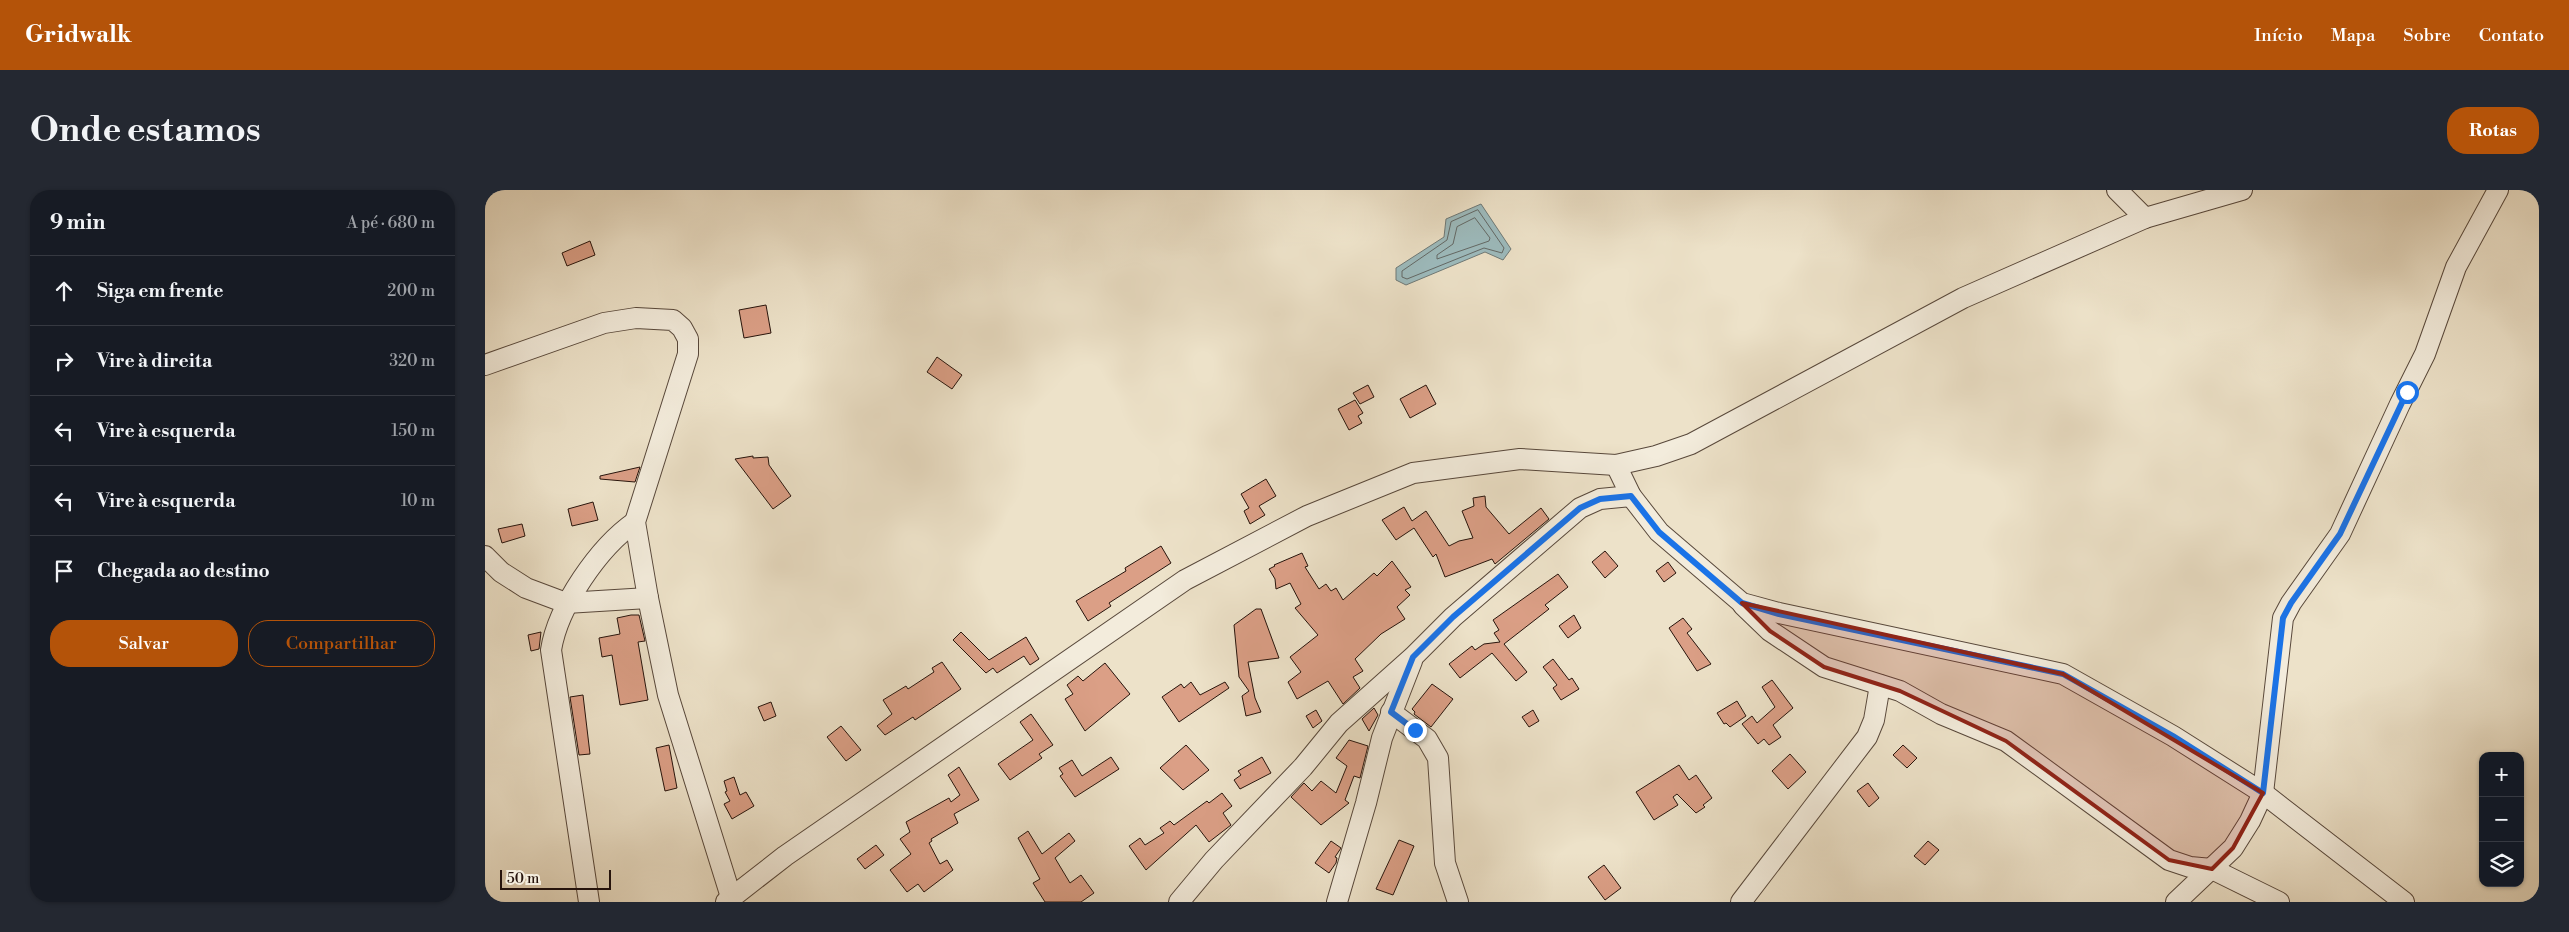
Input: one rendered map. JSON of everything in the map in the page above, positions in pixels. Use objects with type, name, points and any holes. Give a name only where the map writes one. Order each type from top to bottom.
[{"type":"street","points":[[2117,190],[2145,218]]},
{"type":"street","points":[[485,365],[619,319],[673,320],[682,328],[688,339],[689,354],[635,522],[647,598],[668,694],[729,900],[785,856],[1185,580],[1307,516],[1413,473],[1520,459],[1616,465],[1656,456],[1691,444],[1963,298],[2145,218],[2243,190]]},
{"type":"street","points":[[2176,902],[2233,848],[2250,821],[2263,793],[2283,618],[2291,603],[2340,534],[2425,354],[2456,267],[2498,190]]},
{"type":"street","points":[[1616,465],[1631,496],[1659,532],[1742,603],[1770,630],[1817,663],[1900,692],[1941,714],[2007,741],[2169,860],[2190,867],[2212,869],[2279,902]]},
{"type":"street","points":[[1179,902],[1214,860],[1303,767],[1339,723],[1413,657],[1453,617],[1580,508],[1600,499],[1631,496]]},
{"type":"street","points":[[589,902],[551,650],[553,637],[566,603],[612,540],[635,522]]},
{"type":"street","points":[[485,556],[501,572],[526,588],[566,603],[647,598]]},
{"type":"street","points":[[1742,603],[1779,614],[2063,674],[2173,736],[2263,793],[2404,902]]},
{"type":"street","points":[[1337,902],[1366,803],[1382,738],[1413,657]]},
{"type":"street","points":[[1741,902],[1867,737],[1873,720],[1880,685]]},
{"type":"street","points":[[1391,712],[1427,739],[1438,758],[1445,863],[1459,902]]},
{"type":"highlighted area","points":[[1742,603],[2063,674],[2263,793],[2233,848],[2212,869],[2169,860],[2006,741],[1900,691],[1824,667],[1770,631]]},
{"type":"water","points":[[1481,204],[1511,249],[1503,260],[1485,252],[1406,285],[1396,280],[1396,268],[1444,237],[1446,219]]},
{"type":"building","points":[[590,241],[595,255],[567,266],[562,253]]},
{"type":"building","points":[[766,305],[771,333],[744,338],[739,310]]},
{"type":"building","points":[[937,357],[962,375],[952,389],[927,372]]},
{"type":"building","points":[[1368,385],[1374,397],[1360,404],[1353,393]]},
{"type":"building","points":[[1426,385],[1436,404],[1410,418],[1400,399]]},
{"type":"building","points":[[1355,400],[1363,413],[1358,416],[1362,423],[1349,430],[1338,409]]},
{"type":"building","points":[[753,456],[753,458],[768,457],[769,465],[791,496],[773,509],[735,459]]},
{"type":"building","points":[[640,467],[635,482],[600,479],[600,476]]},
{"type":"building","points":[[1266,479],[1276,496],[1259,506],[1265,515],[1250,524],[1244,511],[1249,508],[1241,494]]},
{"type":"building","points":[[1485,496],[1486,507],[1509,534],[1541,508],[1549,519],[1495,564],[1492,559],[1445,577],[1436,554],[1433,557],[1414,528],[1396,540],[1382,520],[1404,507],[1412,521],[1426,511],[1449,546],[1459,541],[1473,538],[1462,511],[1474,506],[1473,498]]},
{"type":"building","points":[[593,502],[598,520],[572,526],[568,509]]},
{"type":"building","points":[[522,524],[525,536],[502,543],[498,529]]},
{"type":"building","points":[[1161,546],[1171,563],[1109,603],[1111,606],[1088,621],[1076,601],[1126,571],[1125,568]]},
{"type":"building","points":[[1605,551],[1618,566],[1605,578],[1592,562]]},
{"type":"building","points":[[1302,553],[1308,566],[1305,567],[1319,589],[1326,584],[1331,591],[1336,588],[1343,600],[1374,573],[1377,576],[1392,561],[1411,587],[1405,590],[1410,595],[1397,607],[1405,619],[1381,634],[1355,659],[1363,671],[1353,677],[1360,688],[1343,704],[1328,681],[1297,699],[1288,682],[1301,672],[1290,657],[1318,635],[1295,608],[1301,604],[1290,583],[1276,589],[1275,579],[1269,569]]},
{"type":"building","points":[[1668,562],[1676,573],[1664,582],[1656,571]]},
{"type":"building","points":[[1558,574],[1568,587],[1545,605],[1549,609],[1504,644],[1527,672],[1516,681],[1492,653],[1460,678],[1449,664],[1472,646],[1475,650],[1484,644],[1500,642],[1494,633],[1499,630],[1493,620]]},
{"type":"building","points":[[1256,609],[1261,609],[1279,658],[1248,662],[1255,698],[1261,712],[1246,716],[1242,696],[1249,691],[1239,677],[1234,625]]},
{"type":"building","points":[[639,615],[645,641],[638,642],[648,700],[620,705],[612,655],[602,657],[599,638],[620,634],[617,618]]},
{"type":"building","points":[[1574,615],[1581,628],[1568,638],[1559,626]]},
{"type":"building","points":[[1683,618],[1692,629],[1687,633],[1711,664],[1697,671],[1669,628]]},
{"type":"building","points":[[541,632],[539,649],[531,651],[528,635]]},
{"type":"building","points":[[961,632],[989,660],[1026,637],[1039,659],[1030,665],[1024,656],[997,673],[993,668],[986,673],[953,640]]},
{"type":"building","points":[[1553,659],[1569,680],[1572,678],[1579,689],[1561,700],[1553,688],[1557,685],[1543,667]]},
{"type":"building","points":[[942,662],[961,689],[915,720],[913,717],[885,735],[877,726],[892,714],[883,700],[906,686],[908,689],[934,672],[932,668]]},
{"type":"building","points":[[1105,663],[1130,694],[1085,731],[1065,699],[1073,694],[1067,685],[1078,676],[1083,681]]},
{"type":"building","points":[[1772,680],[1793,708],[1773,725],[1781,737],[1769,745],[1764,739],[1758,744],[1742,724],[1752,716],[1757,723],[1775,707],[1762,687]]},
{"type":"building","points":[[1191,682],[1200,695],[1225,682],[1229,688],[1179,722],[1162,697],[1181,684],[1184,688]]},
{"type":"building","points":[[1432,684],[1453,699],[1431,727],[1414,714],[1415,712],[1412,709]]},
{"type":"building","points":[[583,695],[590,754],[579,755],[570,697]]},
{"type":"building","points":[[1737,701],[1746,716],[1730,727],[1726,723],[1724,724],[1717,713]]},
{"type":"building","points":[[771,702],[776,716],[764,721],[758,707]]},
{"type":"building","points":[[1374,708],[1378,715],[1369,731],[1362,719]]},
{"type":"building","points":[[1316,710],[1322,721],[1313,728],[1306,716]]},
{"type":"building","points":[[1533,710],[1539,721],[1529,727],[1522,717]]},
{"type":"building","points":[[1031,714],[1053,745],[1039,754],[1042,758],[1010,780],[998,764],[1033,740],[1020,722]]},
{"type":"building","points":[[841,726],[861,750],[846,761],[827,737]]},
{"type":"building","points":[[1349,740],[1368,746],[1360,778],[1354,776],[1345,800],[1349,803],[1321,825],[1291,797],[1304,783],[1312,791],[1321,781],[1336,793],[1347,766],[1336,758]]},
{"type":"building","points":[[669,745],[677,788],[665,791],[656,748]]},
{"type":"building","points":[[1186,745],[1209,770],[1183,790],[1160,768]]},
{"type":"building","points":[[1903,745],[1917,758],[1907,768],[1893,755]]},
{"type":"building","points":[[1790,754],[1806,772],[1788,789],[1772,771]]},
{"type":"building","points":[[1111,757],[1119,769],[1075,797],[1060,776],[1063,774],[1059,768],[1072,760],[1082,776]]},
{"type":"building","points":[[1262,757],[1271,773],[1240,789],[1234,780],[1241,775],[1238,771]]},
{"type":"building","points":[[1679,765],[1689,780],[1696,775],[1712,798],[1703,805],[1705,807],[1696,813],[1677,794],[1673,797],[1678,805],[1654,820],[1636,792]]},
{"type":"building","points":[[959,767],[979,800],[954,814],[958,823],[931,839],[932,841],[929,843],[940,864],[947,860],[953,870],[924,892],[918,884],[907,892],[890,870],[911,854],[900,839],[910,832],[906,822],[949,798],[951,802],[960,795],[948,775]]},
{"type":"building","points":[[734,777],[740,795],[746,792],[754,806],[732,819],[724,804],[730,801],[725,792],[727,791],[724,781]]},
{"type":"building","points":[[1868,783],[1879,798],[1869,807],[1857,791]]},
{"type":"building","points":[[1222,793],[1232,806],[1223,813],[1231,825],[1209,842],[1196,825],[1146,870],[1129,846],[1140,838],[1145,845],[1164,833],[1160,828],[1170,821],[1174,825],[1207,801],[1209,803]]},
{"type":"building","points":[[1028,831],[1042,854],[1069,833],[1075,841],[1055,858],[1070,883],[1081,875],[1094,893],[1081,902],[1045,902],[1033,883],[1040,879],[1018,838]]},
{"type":"building","points":[[1399,840],[1414,846],[1393,895],[1376,889]]},
{"type":"building","points":[[1331,841],[1341,848],[1335,857],[1337,858],[1336,863],[1329,873],[1315,863]]},
{"type":"building","points":[[1928,841],[1939,850],[1925,865],[1914,856]]},
{"type":"building","points":[[876,845],[884,855],[865,869],[857,859]]},
{"type":"building","points":[[1604,865],[1621,888],[1605,900],[1588,877]]},
{"type":"route","points":[[1415,730],[1391,712],[1413,657],[1453,617],[1559,524],[1580,508],[1600,499],[1631,496],[1659,532],[1742,603],[1779,614],[2063,674],[2173,736],[2263,793],[2279,636],[2283,618],[2291,603],[2340,534],[2407,392]]}]
